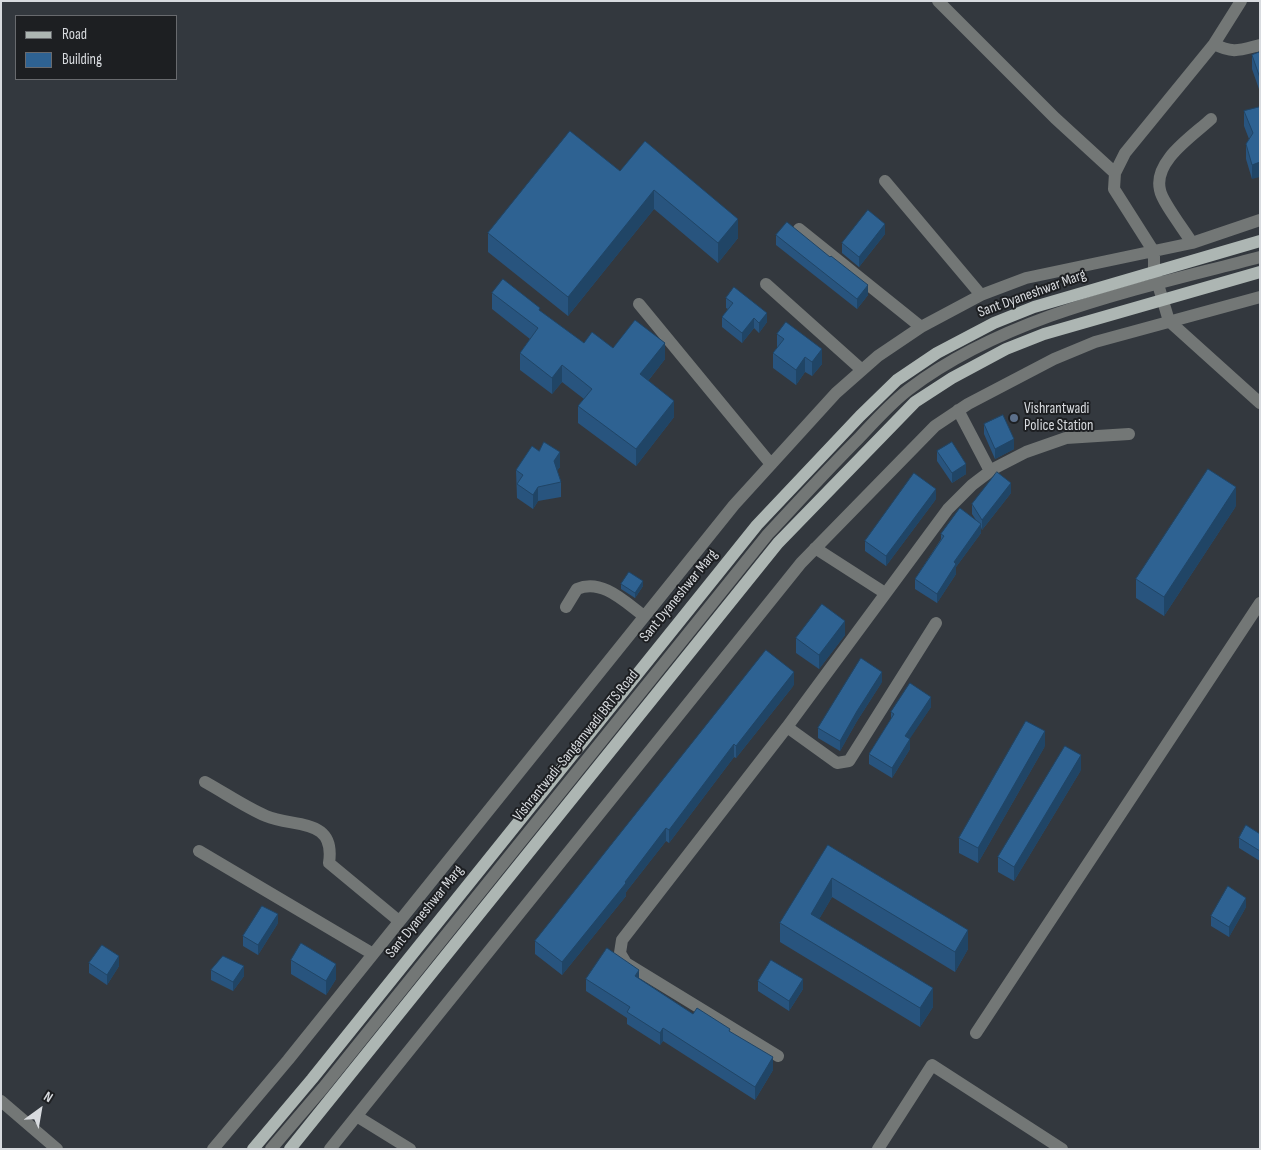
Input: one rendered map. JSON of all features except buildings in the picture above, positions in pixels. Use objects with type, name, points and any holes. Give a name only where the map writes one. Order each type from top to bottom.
[{"type":"main road","name":"Sant Dyaneshwar Marg","points":[[253,1149],[312,1079],[757,525],[860,416],[898,380],[937,353],[994,323],[1071,295],[1260,241]]},
{"type":"main road","points":[[290,1149],[334,1097],[778,543],[915,402],[952,378],[1006,349],[1089,319],[1260,272]]},
{"type":"street","points":[[938,1],[1048,111],[1115,173]]},
{"type":"street","points":[[1242,1],[1214,44],[1125,153],[1115,173],[1114,189],[1154,252],[1154,271],[1169,321],[1260,403]]},
{"type":"street","points":[[1214,44],[1226,51],[1236,51],[1260,44]]},
{"type":"street","points":[[1192,242],[1160,191],[1160,172],[1170,158],[1211,119]]},
{"type":"street","points":[[885,180],[981,295]]},
{"type":"street","points":[[213,1149],[288,1060],[734,505],[836,393],[878,356],[921,327],[981,295],[1026,278],[1154,252],[1260,220]]},
{"type":"street","points":[[799,229],[921,327]]},
{"type":"street","name":"Vishrantwadi-Sangamwadi BRTS Road","points":[[271,1149],[323,1088],[768,534],[870,426],[906,391],[944,365],[1000,336],[1084,306],[1260,257]]},
{"type":"street","points":[[766,284],[862,370]]},
{"type":"street","points":[[330,1149],[815,548],[935,426],[958,410],[1054,359],[1095,342],[1260,297]]},
{"type":"street","points":[[639,304],[770,464]]},
{"type":"street","points":[[958,410],[990,471]]},
{"type":"street","points":[[778,1056],[626,963],[620,953],[622,940],[787,728],[884,593],[948,509],[972,485],[990,471],[1026,452],[1066,438],[1128,434]]},
{"type":"street","points":[[815,548],[884,593]]},
{"type":"street","points":[[566,607],[577,589],[592,586],[605,588],[644,616]]},
{"type":"street","points":[[976,1033],[1260,603]]},
{"type":"street","points":[[787,728],[836,763],[849,761],[936,623]]},
{"type":"street","points":[[206,782],[267,816],[307,824],[326,837],[331,846],[329,863],[399,921]]},
{"type":"street","points":[[199,851],[373,954]]},
{"type":"street","points":[[878,1149],[932,1065],[1062,1149]]},
{"type":"street","points":[[1,1101],[57,1149]]},
{"type":"street","points":[[358,1116],[410,1149]]},
{"type":"place","name":"Vishrantwadi Police Station","points":[[1014,418]]}]
